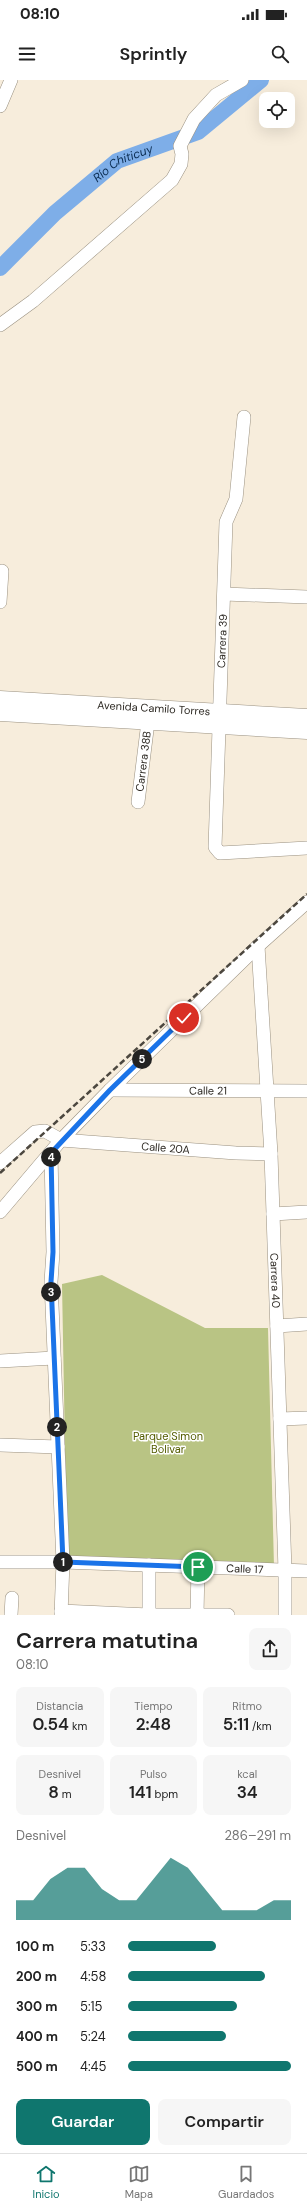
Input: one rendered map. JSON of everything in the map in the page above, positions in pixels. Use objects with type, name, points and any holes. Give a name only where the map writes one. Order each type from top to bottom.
[{"type":"main road","name":"Avenida Camilo Torres","points":[[0,699],[220,719],[307,731]]},
{"type":"main road","name":"Avenida Camilo Torres","points":[[0,713],[148,722],[307,717]]},
{"type":"street","points":[[0,106],[11,80]]},
{"type":"street","points":[[0,325],[33,301],[172,180],[181,164],[182,142],[194,119],[216,96],[242,80]]},
{"type":"street","name":"Carrera 39","points":[[244,417],[236,499],[226,522],[215,847],[220,853],[307,848]]},
{"type":"street","points":[[0,602],[2,571]]},
{"type":"street","points":[[224,594],[307,597]]},
{"type":"street","name":"Carrera 38B","points":[[138,802],[148,722]]},
{"type":"street","points":[[0,1212],[61,1140],[110,1090],[258,946],[307,902]]},
{"type":"street","name":"Carrera 40","points":[[258,946],[271,1154],[285,1570],[285,1615]]},
{"type":"street","name":"Calle 21","points":[[110,1090],[267,1092],[307,1091]]},
{"type":"street","points":[[0,1163],[35,1132],[45,1131],[61,1140]]},
{"type":"street","name":"Calle 20A","points":[[61,1140],[236,1153],[271,1154]]},
{"type":"street","points":[[51,1153],[53,1252],[51,1282],[63,1562],[61,1613],[228,1615]]},
{"type":"street","points":[[273,1214],[307,1212]]},
{"type":"street","points":[[277,1326],[307,1324]]},
{"type":"street","points":[[0,1361],[54,1358]]},
{"type":"street","points":[[280,1419],[307,1418]]},
{"type":"street","points":[[0,1445],[58,1447]]},
{"type":"street","name":"Calle 17","points":[[0,1562],[63,1562],[307,1572]]},
{"type":"street","points":[[149,1566],[150,1615]]},
{"type":"street","points":[[197,1614],[198,1567]]},
{"type":"street","points":[[11,1615],[12,1598]]},
{"type":"green space","name":"Parque Simon Bolivar","points":[[102,1275],[205,1328],[268,1328],[274,1567],[67,1558],[62,1284]]},
{"type":"waterway","name":"Río Chiticuy","points":[[0,268],[55,213],[117,161],[198,132],[261,80]]},
{"type":"railway","points":[[0,1173],[307,894]]},
{"type":"route","points":[[184,1018],[110,1090],[61,1140],[51,1153],[53,1252],[51,1282],[63,1562],[198,1567]]}]
